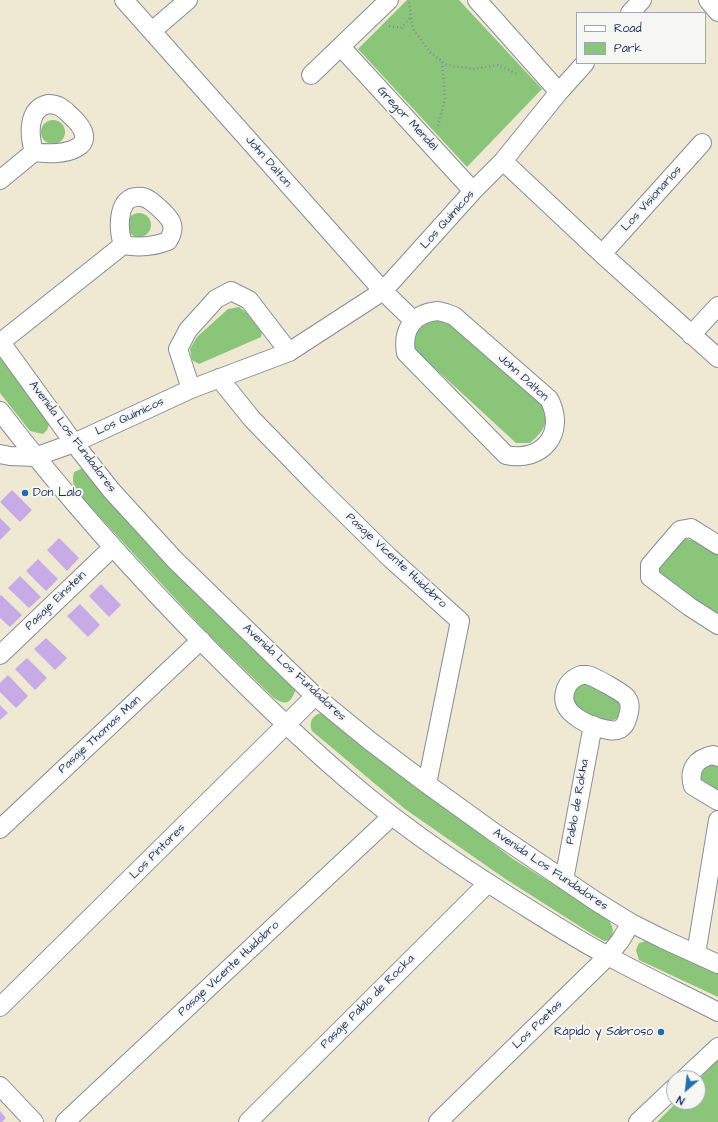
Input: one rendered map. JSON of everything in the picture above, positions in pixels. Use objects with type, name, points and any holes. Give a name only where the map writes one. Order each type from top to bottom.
[{"type":"street","name":"John Dalton","points":[[124,0],[382,291],[414,321]]},
{"type":"street","points":[[152,31],[188,0]]},
{"type":"street","points":[[311,75],[389,0]]},
{"type":"street","points":[[477,0],[559,92]]},
{"type":"street","points":[[631,12],[642,0]]},
{"type":"street","points":[[708,0],[718,12]]},
{"type":"street","name":"Gregor Mendel","points":[[341,47],[473,191]]},
{"type":"street","name":"Los Químicos","points":[[3,459],[36,457],[74,443],[191,389],[289,352],[382,291],[473,191],[503,161],[559,92],[584,64]]},
{"type":"street","name":"Los Visionarios","points":[[602,254],[702,143]]},
{"type":"street","points":[[0,180],[34,152]]},
{"type":"street","points":[[503,161],[602,254],[718,358]]},
{"type":"street","points":[[1,342],[123,245]]},
{"type":"street","points":[[191,389],[178,349],[188,330],[216,299],[231,291],[249,300],[289,352]]},
{"type":"street","points":[[691,335],[718,306]]},
{"type":"street","name":"John Dalton","points":[[429,312],[446,312],[454,316],[549,399],[556,416],[556,425],[549,442],[534,454],[525,457],[506,455],[406,353],[406,336],[414,321],[421,315],[429,312]]},
{"type":"street","name":"Avenida Los Fundadores","points":[[1,342],[74,443],[112,490],[175,560],[315,696],[370,741],[427,784],[495,833],[597,902],[632,923],[663,939],[718,964]]},
{"type":"street","name":"Pasaje Vicente Huidobro","points":[[219,378],[252,419],[316,486],[389,557],[460,621],[427,784]]},
{"type":"street","points":[[0,411],[36,457],[113,547],[201,640],[286,724],[338,771],[392,816],[488,883],[548,921],[608,956],[718,1012]]},
{"type":"street","points":[[718,545],[691,528],[680,530],[650,565],[650,577],[690,607],[718,625]]},
{"type":"street","name":"Pasaje Einstein","points":[[0,655],[113,547]]},
{"type":"street","name":"Pasaje Thomas Man","points":[[0,829],[201,640]]},
{"type":"street","name":"Los Pintores","points":[[0,1007],[315,696]]},
{"type":"street","name":"Pablo de Rokha","points":[[564,880],[593,725]]},
{"type":"street","points":[[718,758],[713,755],[701,758],[696,763],[691,774],[693,786],[718,801]]},
{"type":"street","name":"Pasaje Vicente Huidobro","points":[[65,1122],[392,816]]},
{"type":"street","points":[[696,954],[718,820]]},
{"type":"street","name":"Pasaje Pablo de Rocka","points":[[248,1122],[488,883]]},
{"type":"street","name":"Los Poetas","points":[[438,1122],[608,956],[632,923]]},
{"type":"street","points":[[694,1070],[718,1047]]},
{"type":"street","points":[[0,1086],[34,1122]]},
{"type":"street","points":[[638,1122],[666,1096]]},
{"type":"path","points":[[409,0],[410,18],[413,29],[430,52],[442,61],[447,64],[473,69],[498,66],[518,74]]},
{"type":"path","points":[[431,145],[445,99],[442,61]]},
{"type":"green space","points":[[407,0],[459,0],[542,89],[467,167],[358,49]]},
{"type":"green space","points":[[53,120],[58,121],[64,127],[64,137],[58,143],[53,144],[48,143],[42,137],[41,132],[42,127],[48,121]]},
{"type":"green space","points":[[139,213],[144,214],[150,220],[150,230],[144,236],[139,237],[134,236],[128,230],[127,225],[128,220],[134,214]]},
{"type":"green space","points":[[239,307],[263,326],[261,337],[199,364],[192,360],[190,349],[197,337],[228,309]]},
{"type":"green space","points":[[429,317],[447,321],[534,396],[547,411],[546,422],[543,429],[530,443],[516,443],[414,349],[413,334],[417,327]]},
{"type":"green space","points":[[0,358],[50,422],[47,430],[43,434],[30,431],[0,393]]},
{"type":"green space","points":[[83,468],[296,689],[288,702],[285,703],[278,701],[274,698],[209,635],[82,498],[73,483],[73,480],[74,472]]},
{"type":"green space","points":[[683,538],[695,541],[718,554],[718,617],[663,580],[658,569]]},
{"type":"green space","points":[[580,683],[589,683],[621,702],[620,715],[612,721],[603,721],[572,702],[572,689]]},
{"type":"green space","points":[[325,712],[435,800],[513,859],[608,919],[613,929],[610,940],[604,941],[595,936],[504,878],[405,809],[312,731],[311,721],[313,718],[318,714]]},
{"type":"green space","points":[[718,762],[718,792],[700,780],[700,767]]},
{"type":"green space","points":[[649,940],[718,973],[718,997],[639,960],[636,950],[639,943]]},
{"type":"green space","points":[[718,1060],[718,1122],[657,1122],[669,1110],[706,1110],[706,1072]]},
{"type":"building","points":[[12,490],[32,510],[20,522],[0,502]]},
{"type":"building","points":[[0,518],[11,529],[0,540]]},
{"type":"building","points":[[59,538],[79,558],[67,571],[47,550]]},
{"type":"building","points":[[38,559],[58,579],[46,591],[26,571]]},
{"type":"building","points":[[20,576],[41,597],[29,608],[8,588]]},
{"type":"building","points":[[101,584],[121,605],[109,617],[89,596]]},
{"type":"building","points":[[1,595],[22,615],[10,627],[0,618]]},
{"type":"building","points":[[80,604],[100,625],[88,637],[67,616]]},
{"type":"building","points":[[46,638],[67,658],[55,670],[34,649]]},
{"type":"building","points":[[27,658],[47,678],[35,690],[15,669]]},
{"type":"building","points":[[8,675],[28,696],[16,708],[0,692],[0,683]]},
{"type":"building","points":[[0,705],[8,713],[0,720]]},
{"type":"building","points":[[0,1111],[6,1118],[2,1122],[0,1122]]},
{"type":"place","name":"Don Lalo","points":[[25,493]]},
{"type":"place","name":"Rápido y Sabroso","points":[[661,1032]]}]
